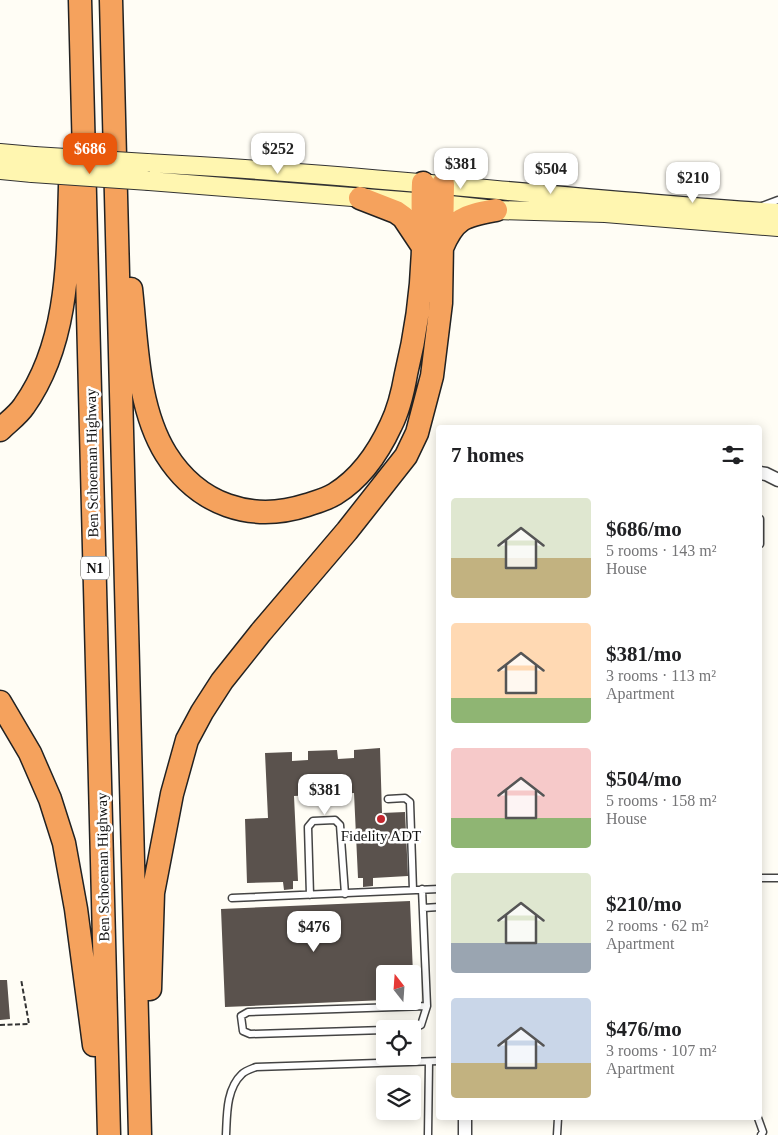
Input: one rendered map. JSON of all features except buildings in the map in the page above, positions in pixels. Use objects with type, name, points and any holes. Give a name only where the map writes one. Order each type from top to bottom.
[{"type":"highway","points":[[0,430],[24,407],[41,377],[55,338],[65,289],[79,0]]},
{"type":"highway","name":"Ben Schoeman Highway","points":[[79,0],[110,1135]]},
{"type":"highway","points":[[111,0],[130,278],[147,406],[157,437],[167,455],[194,487],[212,499],[250,512],[268,513],[291,510],[334,495],[357,476],[376,454],[392,423],[402,395],[418,308],[432,248],[448,235],[458,222],[496,210]]},
{"type":"highway","name":"Ben Schoeman Highway","points":[[111,0],[140,1135]]},
{"type":"highway","points":[[144,1135],[153,893],[172,794],[187,740],[222,681],[347,531],[406,456],[417,433],[432,376],[441,303],[432,248],[432,193]]},
{"type":"highway","points":[[360,198],[396,212],[432,248]]},
{"type":"highway","points":[[0,702],[30,753],[50,800],[64,843],[76,909],[90,1008],[103,1135]]},
{"type":"main road","points":[[0,153],[33,164],[149,182],[360,198],[432,193],[560,194],[644,204],[778,213]]},
{"type":"main road","points":[[0,170],[33,164],[147,163],[243,168],[432,193],[496,210],[606,213],[778,227]]},
{"type":"street","points":[[762,473],[778,480]]},
{"type":"street","points":[[464,1135],[465,1120]]},
{"type":"lane","points":[[741,211],[778,200]]},
{"type":"lane","points":[[388,799],[404,798],[410,802],[413,890]]},
{"type":"lane","points":[[310,895],[308,827],[313,821],[335,820],[340,825],[345,894]]},
{"type":"lane","points":[[762,878],[778,878]]},
{"type":"lane","points":[[421,1025],[427,1006],[422,889]]},
{"type":"lane","points":[[232,898],[436,889]]},
{"type":"lane","points":[[423,908],[436,907]]},
{"type":"lane","points":[[376,1030],[250,1034],[243,1031],[241,1016],[248,1012],[427,1006]]},
{"type":"lane","points":[[226,1135],[227,1108],[233,1085],[242,1073],[256,1067],[436,1061]]},
{"type":"lane","points":[[428,1135],[429,1062]]},
{"type":"lane","points":[[557,1135],[558,1120]]},
{"type":"lane","points":[[759,1120],[761,1135]]},
{"type":"path","points":[[0,1025],[29,1024],[21,979]]},
{"type":"place","name":"Fidelity ADT","points":[[381,819]]}]
